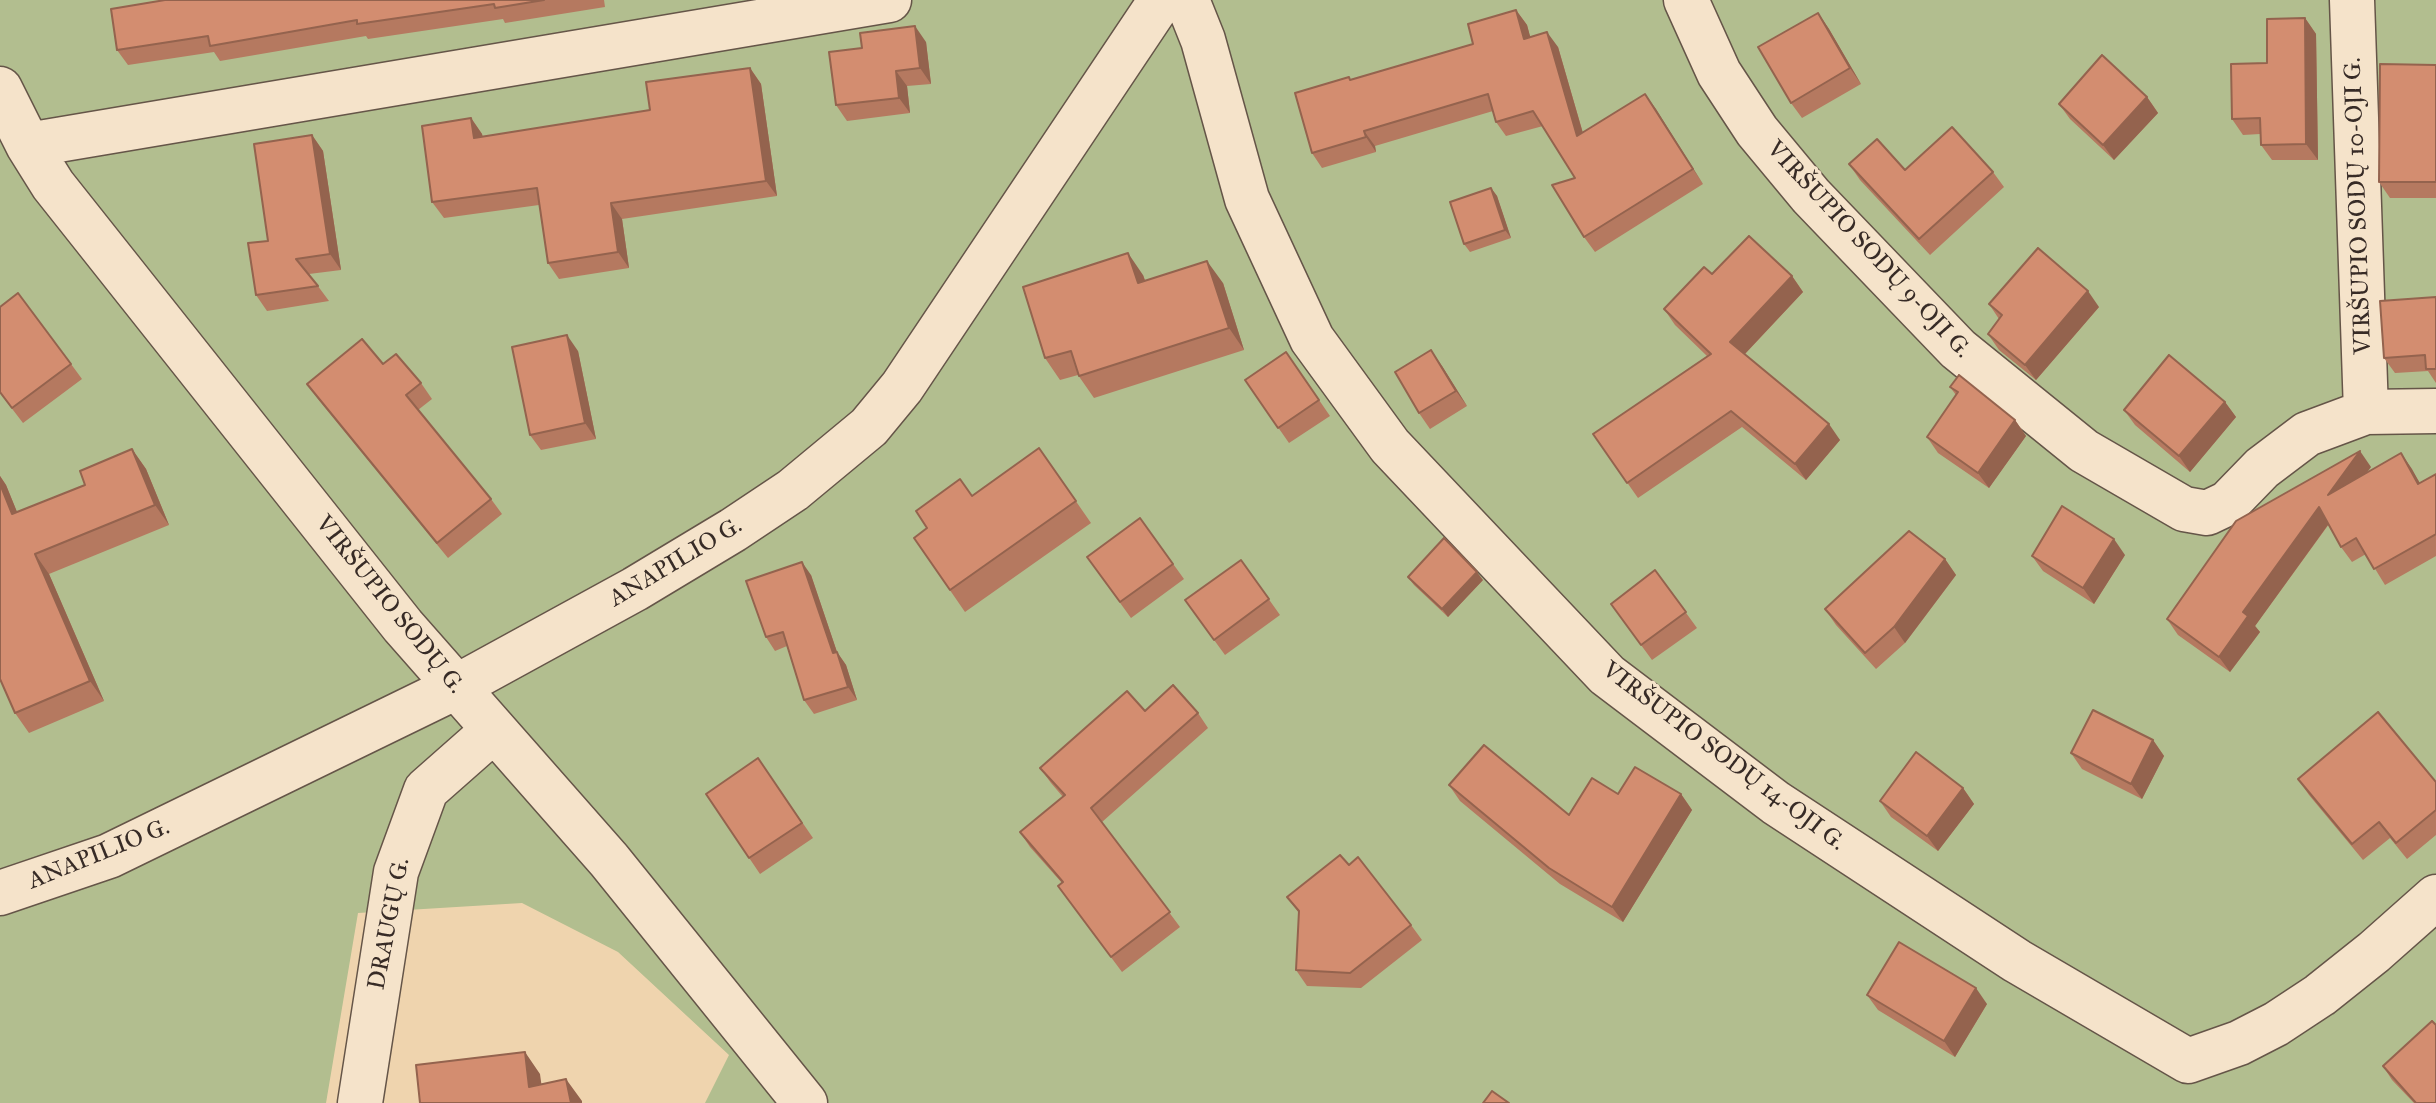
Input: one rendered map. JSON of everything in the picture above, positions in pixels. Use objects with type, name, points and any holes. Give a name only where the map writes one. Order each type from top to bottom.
[{"type":"street","points":[[28,145],[889,0]]},
{"type":"street","name":"ANAPILIO G.","points":[[0,893],[109,856],[456,687],[635,589],[793,490],[869,427],[902,387],[1161,0]]},
{"type":"street","name":"VIRŠUPIO SODŲ 14-OJI G.","points":[[1187,0],[1203,40],[1247,199],[1320,351],[1390,446],[1607,675],[1776,803],[2017,961],[2188,1061],[2239,1043],[2276,1024],[2320,995],[2436,897]]},
{"type":"street","name":"VIRŠUPIO SODŲ 9-OJI G.","points":[[1686,0],[1719,73],[1757,131],[1811,196],[1958,349],[2084,451],[2184,509],[2207,513],[2228,503],[2262,468],[2307,434],[2366,412],[2436,411]]},
{"type":"street","name":"VIRŠUPIO SODŲ 10-OJI G.","points":[[2352,0],[2366,412]]},
{"type":"street","name":"VIRŠUPIO SODŲ G.","points":[[0,89],[28,145],[62,197],[393,614],[609,860],[805,1103]]},
{"type":"street","name":"DRAUGŲ G.","points":[[360,1103],[396,872],[426,790],[494,730]]},
{"type":"green space","points":[[0,0],[2436,0],[2436,1103],[705,1103],[729,1055],[618,952],[522,903],[358,913],[326,1103],[0,1103]]},
{"type":"building","points":[[165,0],[544,0],[357,24],[357,20],[210,46],[208,36],[117,50],[111,9]]},
{"type":"building","points":[[1516,10],[1524,39],[1547,32],[1577,136],[1645,94],[1693,169],[1584,237],[1552,185],[1575,178],[1533,111],[1496,122],[1488,94],[1364,131],[1366,137],[1312,153],[1295,93],[1473,44],[1468,24]]},
{"type":"building","points":[[1818,13],[1850,68],[1791,103],[1758,47]]},
{"type":"building","points":[[2305,18],[2306,144],[2261,145],[2260,118],[2232,119],[2231,64],[2267,63],[2267,19]]},
{"type":"building","points":[[915,26],[920,68],[896,71],[899,98],[836,105],[829,52],[862,48],[860,33]]},
{"type":"building","points":[[2102,55],[2147,97],[2103,145],[2059,104]]},
{"type":"building","points":[[2380,64],[2436,65],[2436,182],[2379,182]]},
{"type":"building","points":[[750,68],[766,181],[611,203],[618,252],[548,263],[537,188],[432,202],[422,126],[471,118],[474,138],[650,110],[646,82]]},
{"type":"building","points":[[1952,127],[1993,172],[1919,239],[1849,164],[1877,139],[1905,170]]},
{"type":"building","points":[[312,135],[330,254],[296,259],[318,286],[256,295],[248,243],[268,241],[254,144]]},
{"type":"building","points":[[1491,188],[1505,230],[1464,244],[1450,202]]},
{"type":"building","points":[[1749,236],[1792,276],[1730,342],[1829,424],[1795,464],[1731,411],[1627,483],[1593,434],[1711,354],[1664,309],[1704,267],[1712,274]]},
{"type":"building","points":[[2038,248],[2088,291],[2025,365],[1988,334],[2002,315],[1989,304]]},
{"type":"building","points":[[1128,253],[1138,283],[1207,261],[1229,328],[1079,376],[1071,351],[1045,358],[1023,287]]},
{"type":"building","points":[[18,293],[71,364],[12,408],[0,392],[0,307]]},
{"type":"building","points":[[2436,297],[2436,369],[2426,369],[2425,355],[2384,358],[2380,301]]},
{"type":"building","points":[[567,335],[585,423],[530,435],[512,347]]},
{"type":"building","points":[[362,339],[383,364],[396,354],[421,383],[406,395],[491,499],[437,543],[307,384]]},
{"type":"building","points":[[1431,350],[1456,391],[1419,413],[1395,372]]},
{"type":"building","points":[[1286,352],[1319,400],[1278,428],[1245,380]]},
{"type":"building","points":[[2169,355],[2225,402],[2179,456],[2124,410]]},
{"type":"building","points":[[1959,375],[2015,420],[1978,473],[1927,437],[1958,392],[1950,387]]},
{"type":"building","points":[[1039,448],[1076,501],[950,590],[914,538],[927,528],[916,511],[960,479],[972,496]]},
{"type":"building","points":[[132,449],[155,505],[35,554],[90,681],[15,713],[0,679],[0,484],[12,514],[85,485],[80,471]]},
{"type":"building","points":[[2360,451],[2328,495],[2401,453],[2418,484],[2436,474],[2436,534],[2374,569],[2356,538],[2341,547],[2319,507],[2243,612],[2248,616],[2219,657],[2167,619],[2236,521]]},
{"type":"building","points":[[2062,506],[2114,539],[2083,588],[2032,556]]},
{"type":"building","points":[[1140,518],[1173,564],[1120,602],[1087,557]]},
{"type":"building","points":[[1909,531],[1945,559],[1894,627],[1865,653],[1825,609]]},
{"type":"building","points":[[1444,538],[1477,572],[1442,609],[1408,577]]},
{"type":"building","points":[[1241,560],[1269,599],[1214,640],[1185,600]]},
{"type":"building","points":[[802,562],[848,687],[804,700],[783,632],[766,637],[746,581]]},
{"type":"building","points":[[1655,570],[1686,612],[1641,645],[1611,604]]},
{"type":"building","points":[[1173,685],[1198,713],[1091,808],[1170,912],[1111,957],[1058,886],[1063,882],[1020,832],[1065,795],[1040,768],[1127,691],[1145,711]]},
{"type":"building","points":[[2093,710],[2153,740],[2131,784],[2071,753]]},
{"type":"building","points":[[2378,712],[2436,782],[2436,810],[2396,843],[2379,822],[2352,844],[2298,779]]},
{"type":"building","points":[[1484,745],[1569,815],[1592,778],[1618,794],[1635,767],[1681,794],[1612,907],[1549,868],[1449,785]]},
{"type":"building","points":[[1916,752],[1963,788],[1927,836],[1880,801]]},
{"type":"building","points":[[758,758],[802,823],[749,858],[706,794]]},
{"type":"building","points":[[1340,855],[1349,865],[1358,857],[1411,925],[1350,973],[1296,970],[1299,911],[1287,897]]},
{"type":"building","points":[[1899,942],[1976,988],[1944,1041],[1867,995]]},
{"type":"building","points":[[2432,1021],[2436,1025],[2436,1103],[2416,1103],[2383,1066]]},
{"type":"building","points":[[525,1052],[529,1087],[566,1079],[571,1103],[420,1103],[416,1065]]},
{"type":"building","points":[[1492,1091],[1509,1103],[1483,1103]]}]
